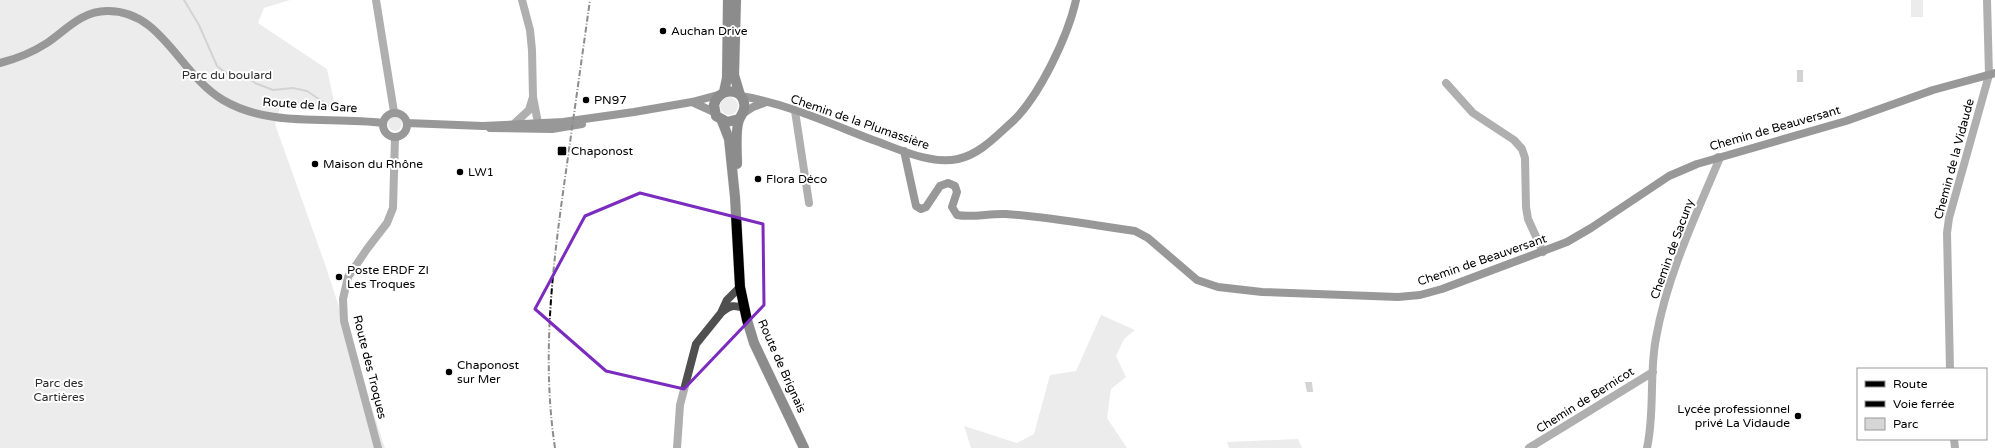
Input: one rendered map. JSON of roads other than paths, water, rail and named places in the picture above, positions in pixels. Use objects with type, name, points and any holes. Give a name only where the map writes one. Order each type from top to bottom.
[{"type":"main road","points":[[728,0],[727,78],[721,94],[714,105],[714,112],[722,121],[731,122],[741,116],[745,104],[740,96],[734,75],[736,0]]},
{"type":"main road","points":[[721,94],[732,91],[740,96]]},
{"type":"main road","name":"Route de Brignais","points":[[734,197],[741,116]]},
{"type":"main road","name":"Route de Brignais","points":[[722,121],[729,139],[740,287],[744,308],[754,343],[804,448]]},
{"type":"street","points":[[522,0],[530,30],[533,97],[538,123]]},
{"type":"street","name":"Chemin de la Plumassière","points":[[740,96],[796,111],[928,159],[956,159],[981,150],[1022,113],[1035,94],[1064,36],[1076,0]]},
{"type":"street","name":"Chemin de la Vidaude","points":[[1950,368],[1947,250],[1948,225],[1992,74],[1987,0]]},
{"type":"street","points":[[376,4],[394,112]]},
{"type":"street","name":"Route de la Gare","points":[[0,63],[24,55],[41,47],[80,18],[89,14],[117,11],[133,15],[150,25],[200,83],[223,100],[237,107],[256,113],[283,118],[383,123]]},
{"type":"street","name":"Chemin de Beauversant","points":[[904,151],[916,206],[921,209],[926,207],[940,186],[948,183],[956,186],[957,192],[952,207],[957,215],[964,217],[993,213],[1040,216],[1135,232],[1148,238],[1197,280],[1218,287],[1262,292],[1398,297],[1420,295],[1543,252],[1567,242],[1591,228],[1669,176],[1697,164],[1846,121],[1920,94],[1992,74]]},
{"type":"street","points":[[1446,83],[1473,113],[1514,140],[1522,149],[1525,158],[1526,207],[1528,220],[1543,252]]},
{"type":"street","points":[[407,123],[483,126],[515,123],[538,123],[607,116],[692,102],[721,94]]},
{"type":"street","points":[[515,123],[529,110],[533,97]]},
{"type":"street","points":[[692,102],[714,112]]},
{"type":"street","points":[[741,116],[753,107],[765,103]]},
{"type":"street","points":[[796,111],[809,203]]},
{"type":"street","points":[[394,112],[401,114],[407,123],[404,132],[395,137],[387,134],[383,123],[387,116],[394,112]]},
{"type":"street","points":[[483,126],[495,129],[552,129],[581,124],[607,116]]},
{"type":"street","name":"Route des Troques","points":[[378,448],[344,321],[343,299],[348,277],[367,248],[387,223],[393,208],[395,137]]},
{"type":"street","name":"Chemin de Sacuny","points":[[1648,448],[1656,339],[1666,295],[1688,235],[1719,160],[1718,157]]},
{"type":"street","points":[[721,313],[727,300],[740,287]]},
{"type":"street","points":[[677,448],[680,405],[696,344],[721,313],[729,306],[736,305],[744,308]]},
{"type":"street","name":"Chemin de Bernicot","points":[[1529,448],[1653,372]]},
{"type":"waterway","points":[[184,0],[199,25],[217,66],[230,76],[243,75],[255,83],[273,90],[293,88],[307,91],[332,108]]},
{"type":"railway","points":[[555,448],[549,378],[550,309],[561,206],[590,0]]},
{"type":"place","name":"Auchan Drive","points":[[663,31]]},
{"type":"place","name":"PN97","points":[[586,100]]},
{"type":"place","name":"Chaponost","points":[[562,151]]},
{"type":"place","name":"Maison du Rhône","points":[[315,164]]},
{"type":"place","name":"LW1","points":[[460,172]]},
{"type":"place","name":"Flora Déco","points":[[758,179]]},
{"type":"place","name":"Poste ERDF ZI Les Troques","points":[[339,277]]},
{"type":"place","name":"Chaponost sur Mer","points":[[449,372]]},
{"type":"place","name":"Lycée professionnel privé La Vidaude","points":[[1798,416]]},
{"type":"park label","name":"Parc du boulard","points":[[227,75]]},
{"type":"park label","name":"Parc des Cartières","points":[[59,390]]}]
